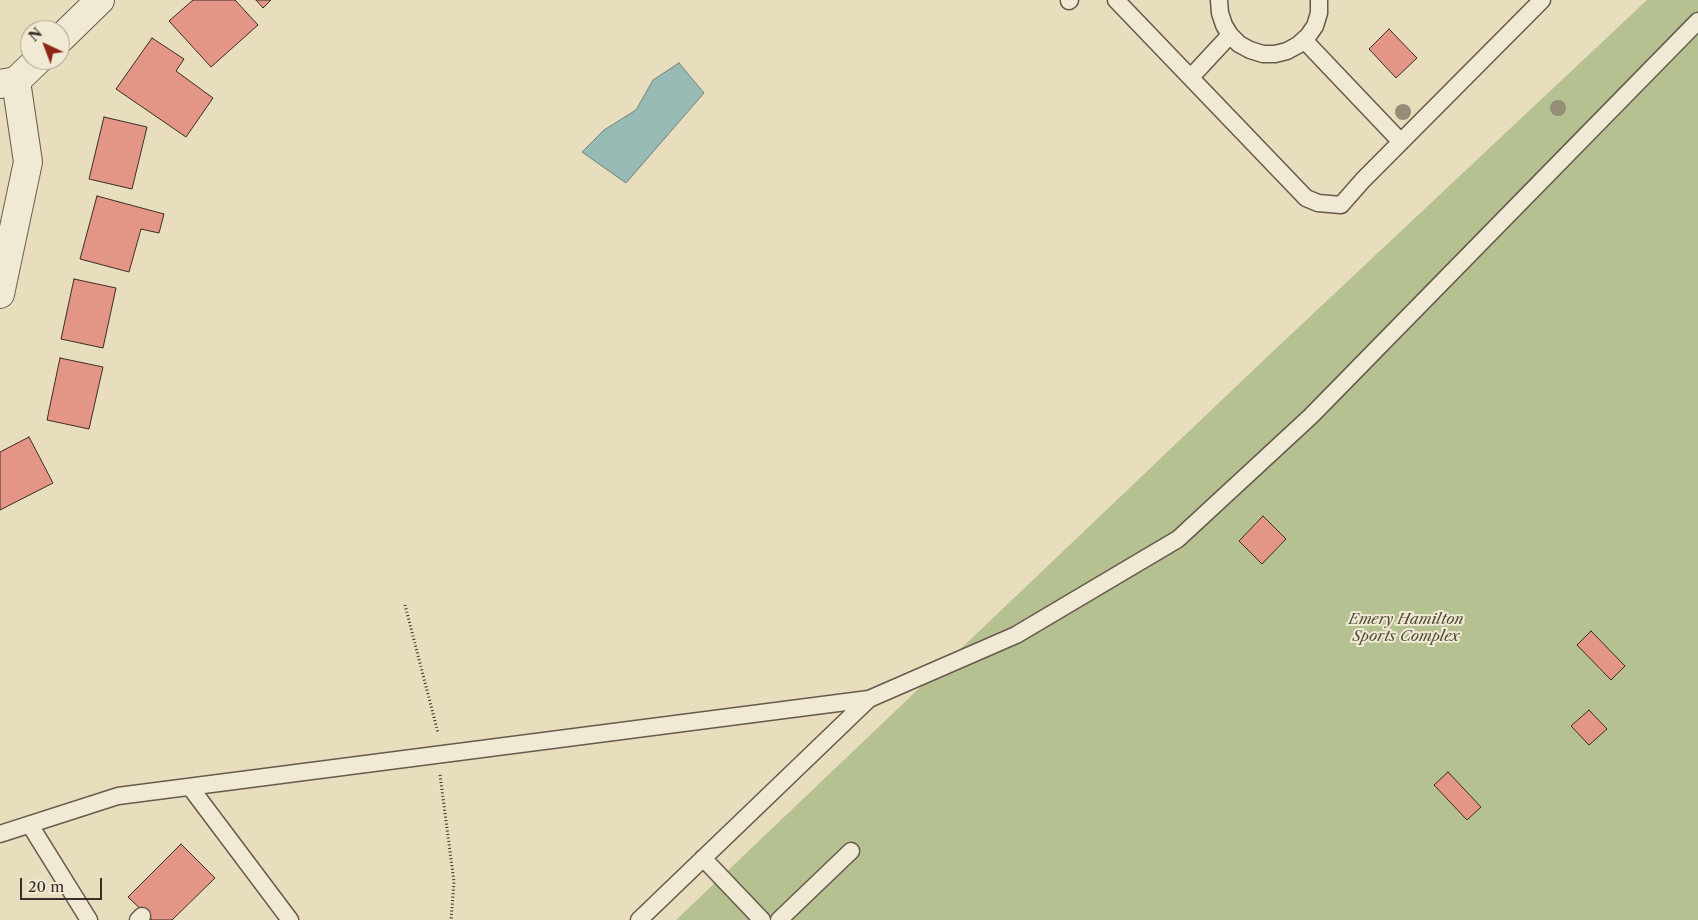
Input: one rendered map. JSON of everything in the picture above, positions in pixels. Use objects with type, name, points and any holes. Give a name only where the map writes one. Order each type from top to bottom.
[{"type":"street","points":[[70,29],[100,0]]},
{"type":"street","points":[[0,294],[28,162],[8,83],[25,70]]},
{"type":"lane","points":[[1116,0],[1306,198],[1318,203],[1340,205],[1542,0]]},
{"type":"lane","points":[[1219,0],[1220,13],[1230,35],[1239,44],[1262,54],[1275,54],[1287,51],[1304,40],[1315,26],[1319,14],[1319,0]]},
{"type":"lane","points":[[0,834],[118,796],[869,699],[1016,635],[1178,540],[1310,416],[1698,21]]},
{"type":"lane","points":[[1191,77],[1230,35]]},
{"type":"lane","points":[[1304,40],[1401,142]]},
{"type":"lane","points":[[639,920],[869,699]]},
{"type":"lane","points":[[190,787],[290,920]]},
{"type":"lane","points":[[30,825],[89,920]]},
{"type":"lane","points":[[780,920],[850,852]]},
{"type":"lane","points":[[703,858],[762,920]]},
{"type":"path","points":[[405,605],[440,754],[454,882],[450,920]]},
{"type":"green space","name":"Emery Hamilton Sports Complex","points":[[1647,0],[1698,0],[1698,920],[676,920],[1267,357]]},
{"type":"water","points":[[679,63],[704,93],[626,183],[582,152],[604,130],[636,110],[653,80]]},
{"type":"building","points":[[193,0],[235,0],[258,25],[211,67],[169,21]]},
{"type":"building","points":[[256,0],[271,0],[263,8]]},
{"type":"building","points":[[1389,29],[1417,58],[1396,78],[1369,49]]},
{"type":"building","points":[[152,38],[184,59],[176,71],[213,98],[186,137],[116,89]]},
{"type":"building","points":[[104,117],[147,127],[132,189],[89,179]]},
{"type":"building","points":[[97,196],[164,214],[159,233],[141,229],[129,272],[80,259]]},
{"type":"building","points":[[74,279],[116,288],[103,348],[61,339]]},
{"type":"building","points":[[60,358],[103,367],[89,429],[47,420]]},
{"type":"building","points":[[29,437],[53,483],[0,510],[0,452]]},
{"type":"building","points":[[1263,516],[1286,539],[1262,564],[1239,541]]},
{"type":"building","points":[[1591,631],[1625,666],[1611,680],[1577,645]]},
{"type":"building","points":[[1589,710],[1607,729],[1589,745],[1571,726]]},
{"type":"building","points":[[1448,772],[1481,807],[1467,820],[1434,785]]},
{"type":"building","points":[[181,844],[215,878],[172,920],[152,920],[128,897]]}]
